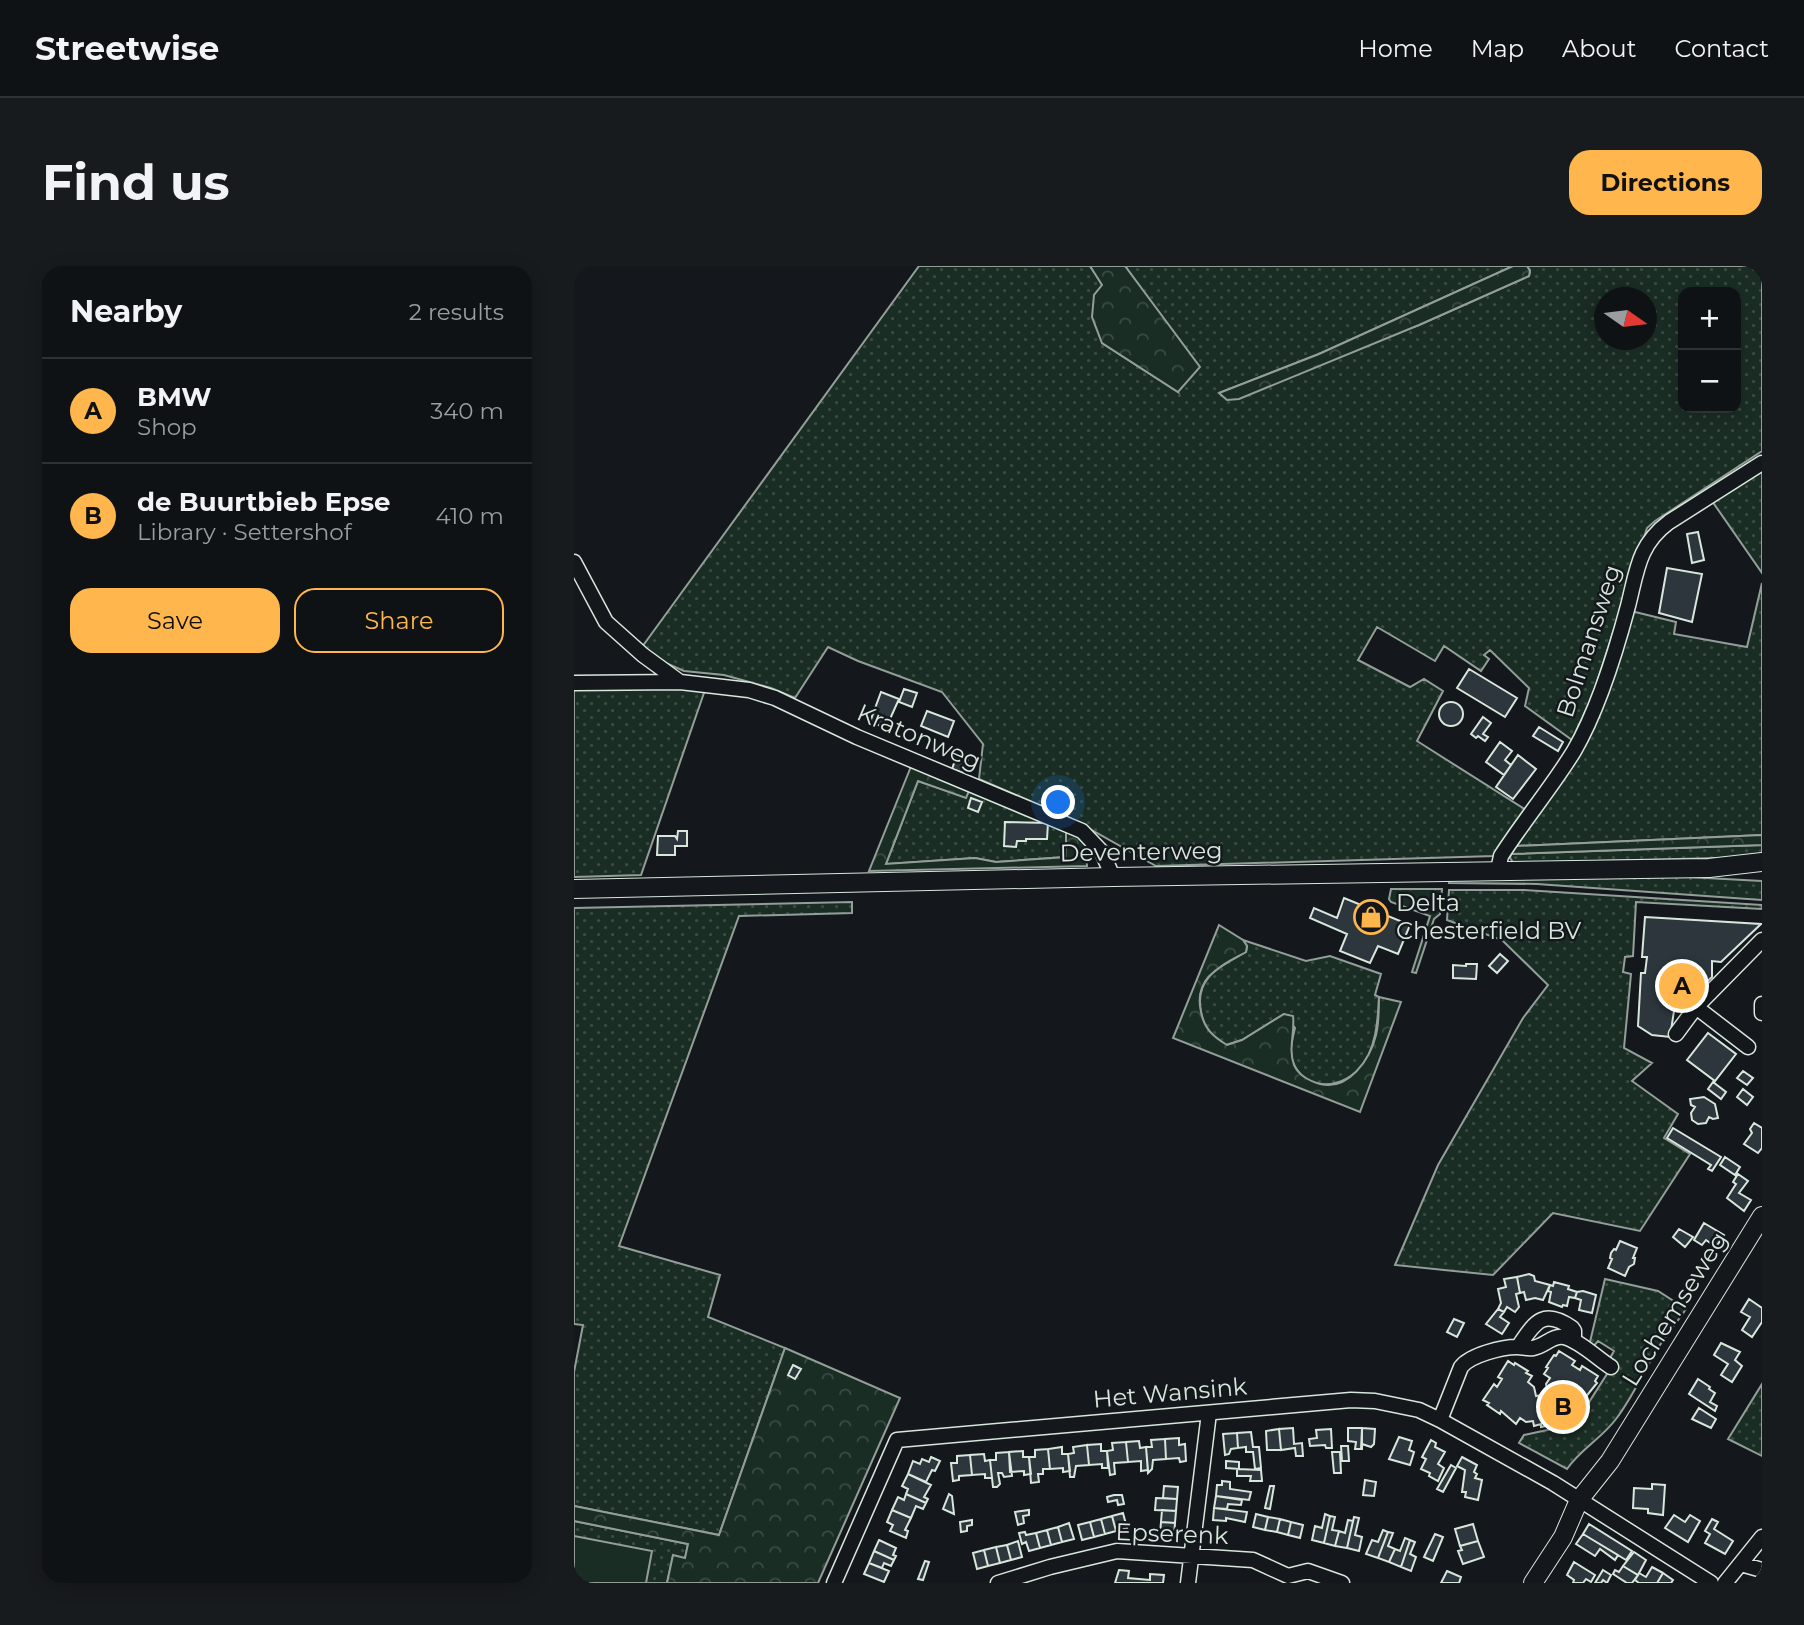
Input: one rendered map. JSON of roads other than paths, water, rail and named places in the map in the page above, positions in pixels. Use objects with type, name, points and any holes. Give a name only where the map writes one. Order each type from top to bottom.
[{"type":"main road","name":"Deventerweg","points":[[574,889],[1709,868],[1762,862]]},
{"type":"main road","name":"Deventerweg","points":[[1709,868],[1762,873]]},
{"type":"main road","name":"Lochemseweg","points":[[1535,1581],[1563,1537],[1574,1496],[1610,1461],[1762,1216]]},
{"type":"street","name":"Bolmansweg","points":[[1498,870],[1501,856],[1567,761],[1586,728],[1624,621],[1644,548],[1669,522],[1762,463]]},
{"type":"street","name":"Kratonweg","points":[[574,562],[606,622],[643,655],[680,682]]},
{"type":"street","name":"Kratonweg","points":[[574,683],[680,682],[749,690],[775,698],[857,737],[1082,831],[1102,852],[1114,877]]},
{"type":"street","points":[[1676,1034],[1696,1007],[1762,940]]},
{"type":"street","points":[[1762,1003],[1762,1013]]},
{"type":"street","points":[[1696,1007],[1748,1047]]},
{"type":"street","points":[[1518,1347],[1536,1321],[1545,1319],[1572,1328],[1574,1341]]},
{"type":"street","points":[[1440,1420],[1447,1407],[1455,1379],[1467,1360],[1518,1347],[1527,1349],[1542,1346],[1556,1337],[1574,1341],[1611,1367]]},
{"type":"street","name":"Het Wansink","points":[[834,1583],[897,1440],[1351,1400],[1375,1401],[1419,1410],[1440,1420],[1574,1496],[1711,1583]]},
{"type":"street","points":[[1188,1583],[1209,1413]]},
{"type":"street","points":[[1725,1583],[1762,1537]]},
{"type":"street","name":"Epserenk","points":[[998,1583],[1117,1551],[1253,1560],[1288,1576],[1308,1571],[1342,1583]]},
{"type":"street","points":[[1741,1564],[1762,1570]]},
{"type":"place","name":"Delta Chesterfield BV","points":[[1371,917]]},
{"type":"place","name":"BMW","points":[[1682,986]]},
{"type":"place","name":"de Buurtbieb Epse","points":[[1563,1407]]}]
